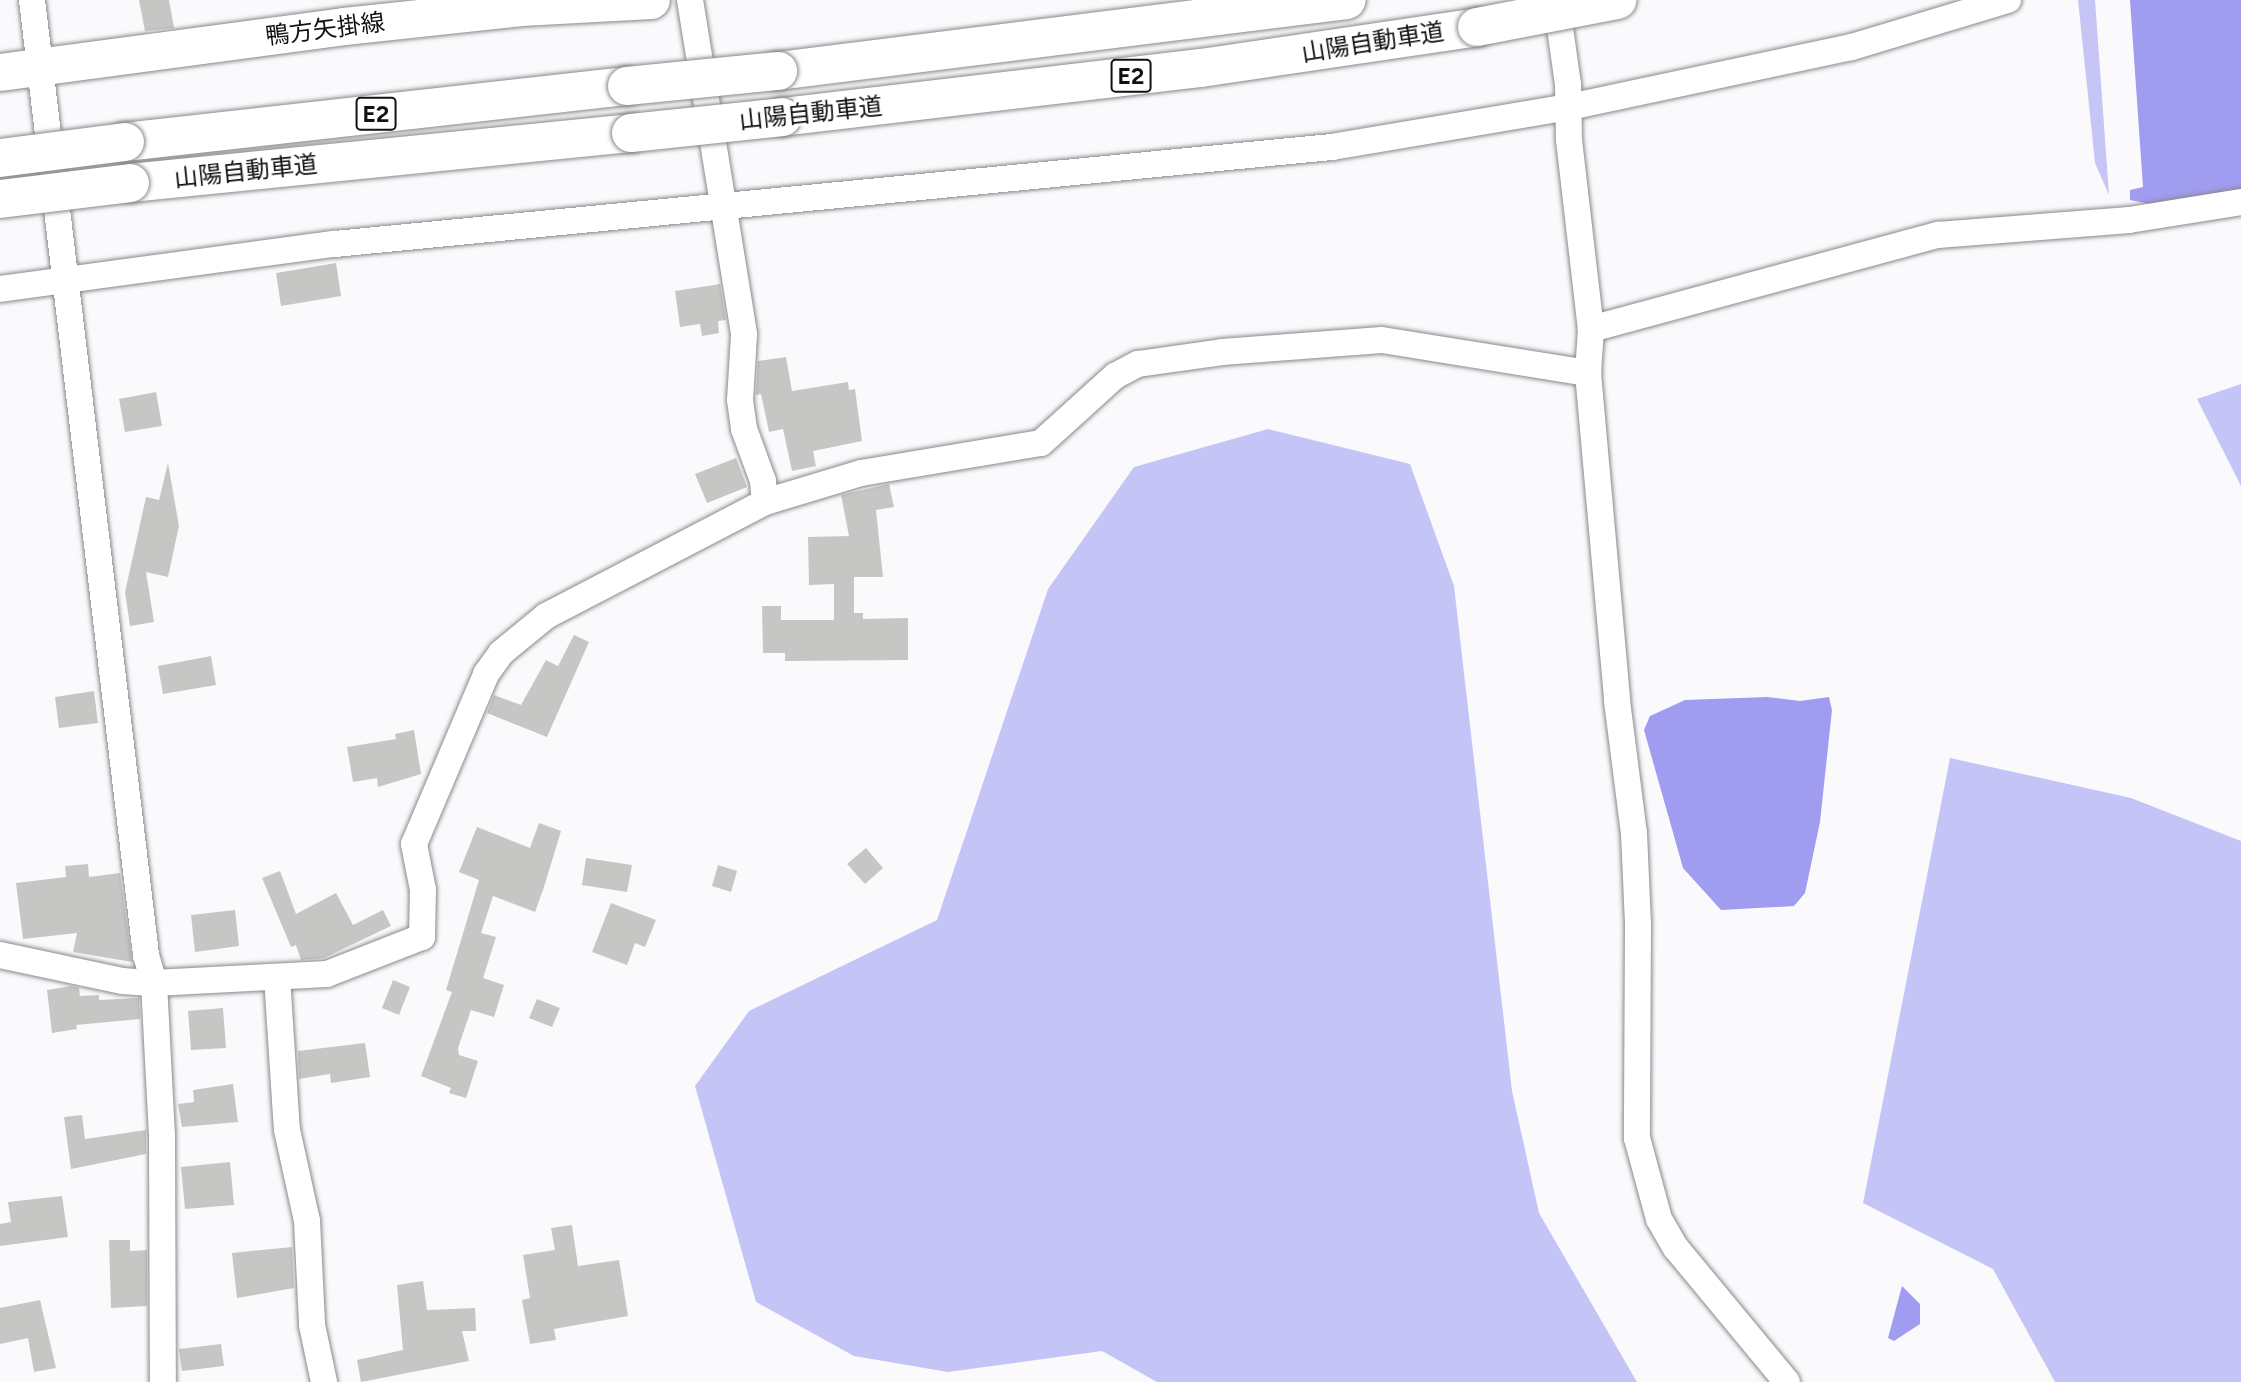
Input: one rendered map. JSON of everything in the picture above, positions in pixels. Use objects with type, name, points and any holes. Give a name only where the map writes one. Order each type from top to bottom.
[{"type":"highway","name":"山陽自動車道","points":[[0,158],[778,71],[1348,0]]},
{"type":"highway","name":"山陽自動車道","points":[[0,200],[130,183],[782,117],[1201,68],[1478,27],[1617,0]]},
{"type":"main road","name":"鴨方矢掛線","points":[[0,72],[358,24],[521,7],[651,0]]},
{"type":"street","points":[[32,0],[146,955],[154,983],[162,1134],[163,1382]]},
{"type":"street","points":[[690,0],[744,335],[741,410],[765,502]]},
{"type":"street","points":[[1556,0],[1591,329],[1588,373],[1617,701],[1634,833],[1638,923],[1637,1138],[1659,1219],[1676,1248],[1787,1382]]},
{"type":"street","points":[[0,289],[335,244],[1332,147],[1569,107],[1852,47],[2008,0]]},
{"type":"street","points":[[1591,329],[1938,235],[2129,220],[2241,202]]},
{"type":"street","points":[[0,955],[122,981],[154,983],[327,974],[422,937],[423,890],[415,844],[486,674],[501,653],[546,616],[765,502],[861,473],[1041,443],[1115,376],[1138,364],[1222,352],[1382,340],[1588,373]]},
{"type":"street","points":[[277,977],[287,1130],[307,1221],[312,1325],[324,1382]]},
{"type":"shaded area","points":[[2078,0],[2095,0],[2109,195],[2095,163]]},
{"type":"shaded area","points":[[2130,0],[2241,0],[2241,192],[2160,206],[2130,200],[2130,190],[2143,187]]},
{"type":"shaded area","points":[[2241,384],[2241,486],[2197,399]]},
{"type":"shaded area","points":[[1268,429],[1410,464],[1454,586],[1512,1091],[1539,1213],[1637,1382],[1157,1382],[1102,1351],[948,1372],[854,1356],[756,1302],[695,1086],[749,1011],[937,920],[1048,589],[1134,467]]},
{"type":"shaded area","points":[[1767,697],[1800,701],[1829,697],[1832,710],[1820,822],[1805,893],[1794,906],[1721,910],[1683,868],[1644,730],[1650,716],[1685,700]]},
{"type":"shaded area","points":[[1950,758],[2131,798],[2241,841],[2241,1382],[2055,1382],[1993,1269],[1863,1203]]},
{"type":"shaded area","points":[[1902,1286],[1920,1304],[1920,1324],[1894,1341],[1888,1338]]},
{"type":"building","points":[[139,0],[169,0],[174,28],[145,31]]},
{"type":"building","points":[[336,263],[341,296],[281,306],[276,273]]},
{"type":"building","points":[[720,284],[726,320],[718,321],[719,333],[702,336],[700,324],[680,327],[675,291]]},
{"type":"building","points":[[786,357],[792,391],[848,382],[849,390],[855,389],[862,441],[813,451],[816,466],[792,471],[783,429],[769,432],[761,394],[756,395],[758,361]]},
{"type":"building","points":[[156,392],[162,426],[125,432],[119,399]]},
{"type":"building","points":[[736,458],[747,487],[707,503],[695,474]]},
{"type":"building","points":[[168,463],[179,526],[168,577],[146,572],[154,622],[130,626],[125,592],[146,497],[159,500]]},
{"type":"building","points":[[889,484],[894,507],[876,510],[883,577],[854,577],[854,613],[863,613],[863,619],[908,618],[908,660],[785,661],[785,653],[763,653],[762,606],[781,606],[781,620],[834,620],[834,584],[809,585],[808,537],[849,536],[841,495]]},
{"type":"building","points":[[574,635],[589,642],[547,737],[487,713],[494,695],[521,705],[546,660],[558,666]]},
{"type":"building","points":[[211,656],[216,685],[163,694],[158,666]]},
{"type":"building","points":[[94,691],[98,723],[59,728],[55,697]]},
{"type":"building","points":[[414,730],[421,774],[378,787],[377,778],[353,782],[347,747],[396,739],[395,734]]},
{"type":"building","points":[[539,823],[561,831],[544,887],[535,912],[493,896],[481,933],[496,937],[483,978],[504,985],[494,1017],[471,1010],[458,1048],[459,1055],[478,1061],[466,1098],[449,1093],[451,1088],[421,1076],[452,992],[446,990],[479,880],[459,872],[477,827],[530,848]]},
{"type":"building","points":[[866,848],[883,868],[865,884],[847,864]]},
{"type":"building","points":[[586,858],[632,865],[627,892],[582,885]]},
{"type":"building","points":[[88,864],[89,877],[120,873],[132,962],[73,952],[77,933],[23,939],[16,883],[66,877],[65,866]]},
{"type":"building","points":[[718,865],[737,871],[731,892],[712,886]]},
{"type":"building","points":[[280,871],[296,914],[336,893],[353,925],[383,910],[391,926],[324,958],[301,960],[296,945],[291,947],[262,878]]},
{"type":"building","points":[[611,903],[656,920],[645,947],[635,943],[627,965],[592,952]]},
{"type":"building","points":[[235,910],[239,946],[195,952],[191,915]]},
{"type":"building","points":[[393,980],[410,987],[399,1015],[382,1008]]},
{"type":"building","points":[[71,986],[79,988],[80,996],[99,995],[99,1000],[139,998],[140,1019],[76,1025],[77,1029],[52,1033],[47,990]]},
{"type":"building","points":[[537,999],[560,1008],[552,1027],[529,1018]]},
{"type":"building","points":[[223,1008],[226,1048],[191,1050],[188,1011]]},
{"type":"building","points":[[365,1043],[370,1077],[331,1083],[330,1074],[299,1079],[298,1051]]},
{"type":"building","points":[[233,1084],[238,1122],[182,1127],[178,1104],[194,1102],[193,1090]]},
{"type":"building","points":[[82,1115],[85,1139],[146,1130],[146,1154],[71,1169],[64,1117]]},
{"type":"building","points":[[230,1162],[234,1205],[185,1209],[181,1167]]},
{"type":"building","points":[[62,1196],[68,1237],[0,1246],[0,1224],[11,1222],[8,1202]]},
{"type":"building","points":[[572,1225],[578,1266],[619,1260],[628,1316],[554,1329],[556,1340],[530,1344],[522,1300],[530,1298],[523,1255],[555,1250],[551,1228]]},
{"type":"building","points":[[109,1240],[130,1240],[130,1251],[147,1250],[147,1306],[111,1308]]},
{"type":"building","points":[[292,1247],[294,1288],[237,1298],[232,1253]]},
{"type":"building","points":[[423,1281],[427,1310],[475,1308],[476,1331],[462,1331],[469,1361],[361,1382],[357,1360],[403,1350],[397,1285]]},
{"type":"building","points":[[40,1300],[56,1368],[34,1372],[28,1338],[0,1344],[0,1308]]},
{"type":"building","points":[[221,1344],[224,1366],[182,1371],[179,1349]]}]
